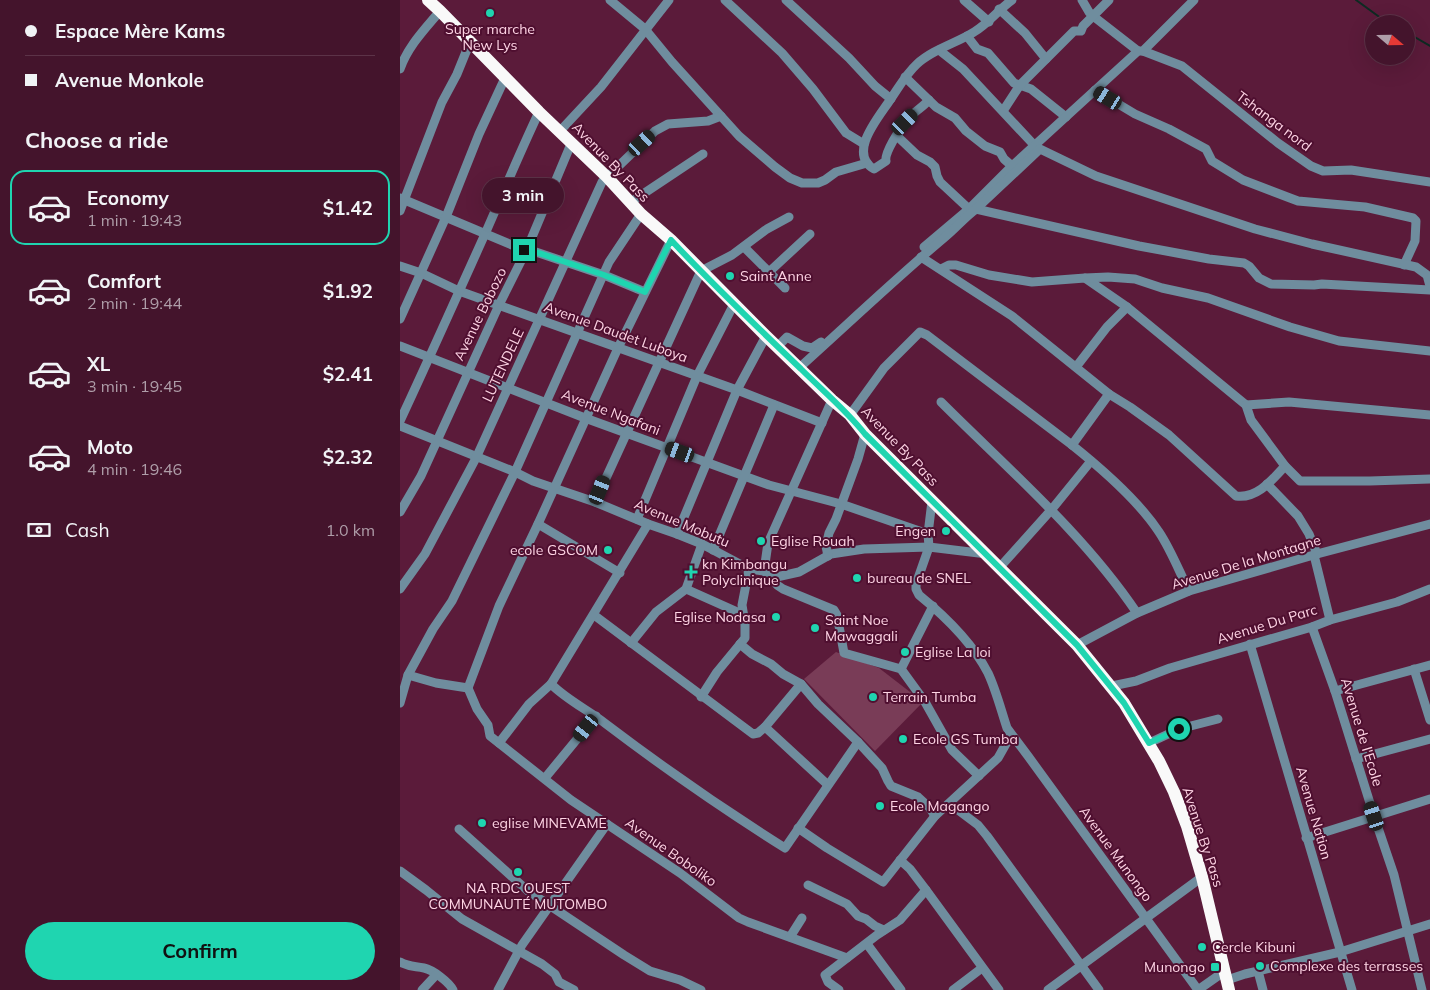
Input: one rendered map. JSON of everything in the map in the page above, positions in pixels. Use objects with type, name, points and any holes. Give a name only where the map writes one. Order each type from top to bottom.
[{"type":"highway","name":"Avenue By Pass","points":[[428,0],[641,214],[671,240],[777,347],[850,415],[865,434],[1077,645],[1112,686],[1149,743],[1179,804],[1202,877],[1227,980]]},
{"type":"street","points":[[610,0],[645,29],[739,136],[790,178],[802,183],[812,184],[821,182],[836,172],[867,163]]},
{"type":"street","points":[[560,131],[601,87],[669,0]]},
{"type":"street","points":[[724,0],[782,53],[813,89],[846,133],[864,144]]},
{"type":"street","points":[[786,0],[849,58],[875,86],[891,99]]},
{"type":"street","points":[[964,0],[989,22]]},
{"type":"street","points":[[929,100],[905,122],[888,148],[884,158],[886,161],[874,169],[867,163],[864,156],[864,144],[873,124],[905,77],[922,60],[989,22],[1010,0]]},
{"type":"street","name":"Tshanga nord","points":[[1082,0],[1093,16],[1141,51],[1182,66],[1278,143],[1311,166],[1323,171],[1351,170],[1430,182]]},
{"type":"street","points":[[1003,111],[1020,85],[1074,31],[1081,32],[1083,26],[1109,0]]},
{"type":"street","points":[[799,368],[921,257],[959,226],[1012,166],[1141,51],[1194,0]]},
{"type":"street","points":[[1000,9],[1046,59]]},
{"type":"street","points":[[400,69],[411,46],[440,11]]},
{"type":"street","points":[[967,36],[977,49],[988,53],[1014,83],[1031,89],[1066,117]]},
{"type":"street","points":[[400,211],[402,199],[442,102],[470,42]]},
{"type":"street","points":[[939,50],[963,69],[1035,146]]},
{"type":"street","points":[[905,77],[939,109],[955,118],[962,129],[984,146],[1000,152],[1004,159],[1012,166]]},
{"type":"street","points":[[400,319],[505,78]]},
{"type":"street","points":[[1095,90],[1135,114],[1169,129],[1206,149],[1212,161],[1244,180],[1298,200],[1365,207],[1413,218],[1416,221],[1415,240],[1404,265]]},
{"type":"street","points":[[400,421],[539,112]]},
{"type":"street","name":"LUTENDELE","points":[[400,589],[425,554],[476,458],[540,320],[564,262],[598,189],[606,177],[655,131],[668,124],[708,121],[721,116]]},
{"type":"street","points":[[897,136],[917,155],[935,167],[937,176],[942,184],[973,209],[1139,246],[1209,259],[1244,263],[1259,278],[1271,284],[1322,284],[1430,290]]},
{"type":"street","name":"Avenue Bobozo","points":[[400,512],[421,476],[499,305],[527,249],[571,144]]},
{"type":"street","points":[[777,347],[788,337],[802,346],[812,348],[825,339],[917,253],[973,209],[1040,149],[1096,176],[1255,229],[1416,268],[1427,275],[1430,286]]},
{"type":"street","points":[[631,202],[704,154]]},
{"type":"street","points":[[402,199],[524,250],[527,249],[604,275],[645,292]]},
{"type":"street","points":[[400,703],[408,675],[433,629],[452,601],[515,472],[610,262],[641,214]]},
{"type":"street","points":[[595,502],[701,272],[732,255],[767,229],[789,217]]},
{"type":"street","points":[[769,272],[810,234]]},
{"type":"street","points":[[408,675],[436,683],[468,688],[498,606],[538,524],[618,348],[671,240]]},
{"type":"street","points":[[744,247],[785,288]]},
{"type":"street","points":[[921,257],[1012,316],[1109,394],[1169,435],[1236,496],[1252,495],[1286,466]]},
{"type":"street","points":[[941,269],[956,264],[989,275],[1032,282],[1108,277],[1135,279],[1162,288],[1208,298],[1290,328],[1339,341],[1430,351]]},
{"type":"street","name":"Avenue Daudet Luboya","points":[[400,266],[421,273],[459,291],[737,390],[774,406],[822,423]]},
{"type":"street","points":[[1416,268],[1430,266]]},
{"type":"street","points":[[1084,278],[1126,307],[1246,405],[1251,420],[1297,479],[1303,481],[1430,479]]},
{"type":"street","points":[[637,519],[697,376],[734,304]]},
{"type":"street","points":[[1076,367],[1107,327],[1126,307]]},
{"type":"street","points":[[850,415],[884,368],[920,332],[936,339],[1072,445],[1145,513],[1159,531],[1188,591]]},
{"type":"street","points":[[677,534],[737,390],[766,336]]},
{"type":"street","name":"Avenue Ngafani","points":[[400,346],[467,374],[769,485],[841,504],[928,534]]},
{"type":"street","points":[[1072,445],[1109,394]]},
{"type":"street","points":[[832,400],[768,543],[764,571],[783,589],[834,610],[837,615],[844,653],[901,669],[925,702],[952,750],[979,776]]},
{"type":"street","points":[[941,402],[1052,510],[1103,565],[1138,613]]},
{"type":"street","points":[[1246,405],[1289,402],[1430,415]]},
{"type":"street","points":[[713,550],[774,406]]},
{"type":"street","name":"Avenue Mobutu","points":[[400,426],[533,481],[595,502],[702,544],[748,569],[764,571]]},
{"type":"street","points":[[828,556],[826,546],[865,434]]},
{"type":"street","points":[[1000,567],[1052,510],[1091,461]]},
{"type":"street","points":[[1267,484],[1298,516],[1309,534],[1330,620]]},
{"type":"street","points":[[929,547],[928,534],[932,501]]},
{"type":"street","points":[[538,524],[620,572]]},
{"type":"street","points":[[498,744],[529,704],[550,684],[594,616],[648,524]]},
{"type":"street","name":"Avenue De la Montagne","points":[[1077,645],[1138,613],[1188,591],[1315,554],[1430,524]]},
{"type":"street","points":[[631,643],[652,616],[686,589],[702,544]]},
{"type":"street","points":[[772,578],[799,572],[828,556],[864,548],[929,547],[987,554]]},
{"type":"street","name":"Avenue Munongo","points":[[929,547],[917,579],[916,589],[919,595],[963,635],[987,671],[1007,728],[1198,990]]},
{"type":"street","points":[[701,696],[716,672],[745,638],[742,597],[748,569]]},
{"type":"street","points":[[686,589],[742,614]]},
{"type":"street","name":"Avenue Du Parc","points":[[1112,686],[1136,681],[1170,668],[1397,602],[1430,589]]},
{"type":"street","points":[[901,669],[933,606]]},
{"type":"street","points":[[594,616],[753,734],[758,733],[765,727],[801,684]]},
{"type":"street","name":"Avenue de l'Ecole","points":[[1312,627],[1335,691],[1394,874],[1406,931],[1422,990]]},
{"type":"street","points":[[740,644],[752,654],[772,664],[801,684],[818,704],[882,768],[892,786],[918,797],[930,808],[935,816]]},
{"type":"street","name":"Avenue Nation","points":[[1250,644],[1352,990]]},
{"type":"street","points":[[1335,691],[1430,665]]},
{"type":"street","points":[[1414,669],[1430,720]]},
{"type":"street","points":[[550,684],[730,814],[785,848],[858,742]]},
{"type":"street","name":"Avenue Boboliko","points":[[468,688],[477,709],[488,725],[490,736],[571,800],[680,873],[731,913],[748,922],[847,958]]},
{"type":"street","points":[[545,778],[596,716]]},
{"type":"street","points":[[1149,743],[1179,729],[1218,719]]},
{"type":"street","points":[[765,727],[828,785]]},
{"type":"street","points":[[798,828],[883,882],[935,816],[998,758],[1012,735]]},
{"type":"street","points":[[1356,760],[1430,739]]},
{"type":"street","points":[[1306,838],[1430,799]]},
{"type":"street","points":[[950,804],[978,825],[987,836],[1099,990]]},
{"type":"street","points":[[498,990],[519,950],[607,824]]},
{"type":"street","points":[[459,829],[514,880],[549,905],[650,971],[680,980],[701,990]]},
{"type":"street","points":[[900,860],[910,869],[926,890],[999,990]]},
{"type":"street","points":[[400,871],[462,919],[542,964],[555,974],[559,982],[574,990]]},
{"type":"street","points":[[1048,990],[1202,877]]},
{"type":"street","points":[[808,885],[847,904],[858,916],[884,930]]},
{"type":"street","points":[[839,990],[828,982],[825,975],[900,920],[926,890]]},
{"type":"street","points":[[790,936],[802,918]]},
{"type":"street","points":[[1198,990],[1258,971],[1340,952],[1430,924]]},
{"type":"street","points":[[866,944],[901,990]]},
{"type":"street","points":[[400,962],[410,967],[425,968],[451,986],[453,990]]},
{"type":"street","points":[[953,990],[982,968]]},
{"type":"street","points":[[1258,971],[1263,990]]},
{"type":"street","points":[[422,990],[436,975]]},
{"type":"shaded area","points":[[836,652],[879,668],[923,702],[875,751],[804,679]]},
{"type":"waterway","points":[[1356,0],[1377,15]]},
{"type":"waterway","points":[[1415,37],[1430,46]]},
{"type":"place","name":"Super marche New Lys","points":[[490,13]]},
{"type":"place","name":"Saint Anne","points":[[730,276]]},
{"type":"place","name":"Engen","points":[[946,531]]},
{"type":"place","name":"Eglise Rouah","points":[[761,541]]},
{"type":"place","name":"ecole GSCOM","points":[[608,550]]},
{"type":"place","name":"kn Kimbangu Polyclinique","points":[[691,572]]},
{"type":"place","name":"bureau de SNEL","points":[[857,578]]},
{"type":"place","name":"Eglise Nodasa","points":[[776,617]]},
{"type":"place","name":"Saint Noe Mawaggali","points":[[815,628]]},
{"type":"place","name":"Eglise La loi","points":[[905,652]]},
{"type":"place","name":"Terrain Tumba","points":[[873,697]]},
{"type":"place","name":"Ecole GS Tumba","points":[[903,739]]},
{"type":"place","name":"Ecole Magango","points":[[880,806]]},
{"type":"place","name":"eglise MINEVAME","points":[[482,823]]},
{"type":"place","name":"NA RDC OUEST COMMUNAUTÉ MUTOMBO","points":[[518,872]]},
{"type":"place","name":"Cercle Kibuni","points":[[1202,947]]},
{"type":"place","name":"Complexe des terrasses","points":[[1260,966]]},
{"type":"place","name":"Munongo","points":[[1215,967]]},
{"type":"route","points":[[524,250],[527,249],[544,254],[645,292],[671,240],[777,347],[850,415],[865,434],[1077,645],[1112,686],[1149,743],[1179,729]]}]
